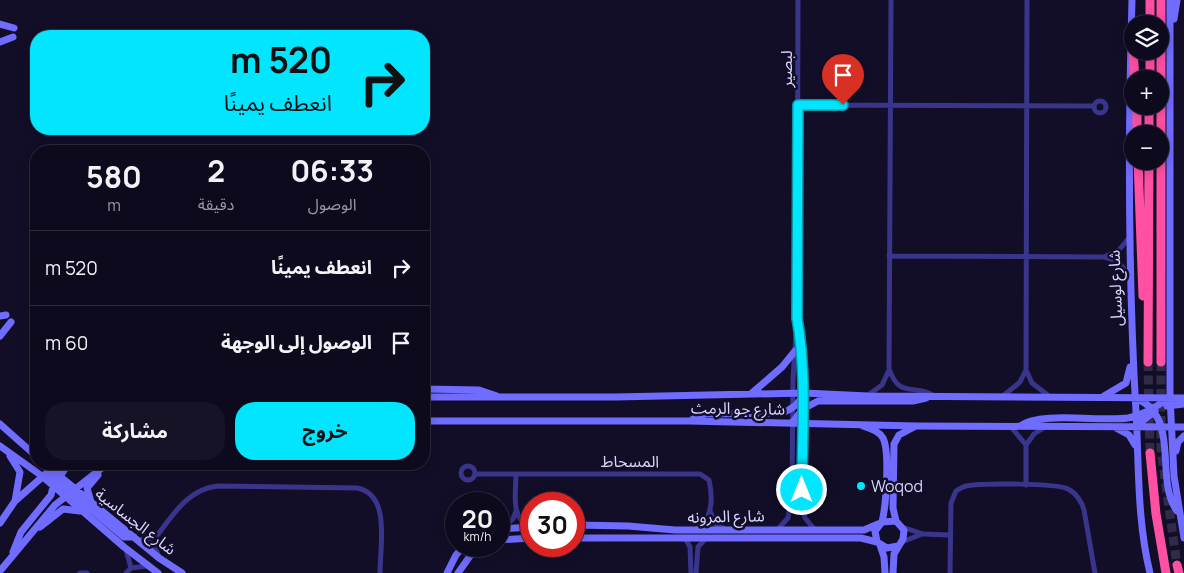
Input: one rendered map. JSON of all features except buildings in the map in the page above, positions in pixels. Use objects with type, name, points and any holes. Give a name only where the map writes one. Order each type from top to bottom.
[{"type":"highway","points":[[1150,0],[1150,15]]},
{"type":"highway","points":[[1161,0],[1161,362]]},
{"type":"highway","points":[[1138,170],[1142,280],[1148,316]]},
{"type":"highway","name":"شارع لوسيل","points":[[1148,362],[1149,170]]},
{"type":"highway","points":[[1150,453],[1156,514],[1166,573]]},
{"type":"main road","points":[[1170,0],[1170,401],[1173,469],[1182,513],[1184,538]]},
{"type":"main road","points":[[1171,29],[1177,0]]},
{"type":"main road","name":"شارع لوسيل","points":[[1131,2],[1131,15]]},
{"type":"main road","points":[[0,24],[14,28]]},
{"type":"main road","points":[[0,42],[13,37]]},
{"type":"main road","name":"شارع لوسيل","points":[[1131,60],[1129,276],[1136,446],[1142,526],[1150,573]]},
{"type":"main road","points":[[0,336],[11,322]]},
{"type":"main road","points":[[752,394],[782,367],[795,351]]},
{"type":"main road","points":[[1103,397],[1126,383],[1133,352]]},
{"type":"main road","points":[[430,389],[479,390],[499,397]]},
{"type":"main road","points":[[688,421],[705,414],[781,413],[793,407],[801,400],[804,393]]},
{"type":"main road","name":"شارع جو الرمث","points":[[430,397],[804,393],[868,396],[1135,397],[1170,401]]},
{"type":"main road","points":[[792,423],[802,409],[818,401],[914,402],[934,396]]},
{"type":"main road","points":[[1135,397],[1153,410],[1161,426],[1171,497],[1182,513]]},
{"type":"main road","points":[[1021,426],[1036,419],[1120,418],[1136,416],[1170,401],[1184,398]]},
{"type":"main road","points":[[1170,401],[1184,404]]},
{"type":"main road","points":[[1136,426],[1153,410]]},
{"type":"main road","name":"شارع جو الرمث","points":[[430,421],[688,421],[856,423],[916,426],[1184,427]]},
{"type":"main road","points":[[856,423],[878,432],[885,444],[884,508],[880,523],[875,531],[884,557],[884,573]]},
{"type":"main road","points":[[0,424],[28,449]]},
{"type":"main road","points":[[893,573],[893,561],[904,535],[902,526],[896,521],[893,508],[894,444],[899,435],[916,426]]},
{"type":"main road","points":[[1111,426],[1129,435],[1136,446]]},
{"type":"main road","points":[[1173,469],[1177,444],[1184,436]]},
{"type":"main road","points":[[3,448],[30,467]]},
{"type":"main road","points":[[3,448],[20,472],[15,501]]},
{"type":"main road","points":[[34,470],[42,476],[56,480],[124,537],[136,538]]},
{"type":"main road","points":[[0,523],[15,501],[47,470]]},
{"type":"main road","points":[[53,470],[56,480],[70,492]]},
{"type":"main road","points":[[11,557],[21,532],[48,500],[56,480],[64,470]]},
{"type":"main road","points":[[0,571],[31,532],[70,492],[99,470]]},
{"type":"main road","points":[[93,504],[87,488],[102,470]]},
{"type":"main road","name":"شارع الجساسية","points":[[70,492],[93,504],[159,558],[182,573]]},
{"type":"main road","name":"شارع الجساسية","points":[[70,492],[82,512],[158,573]]},
{"type":"main road","points":[[31,532],[62,509],[82,512]]},
{"type":"main road","points":[[880,523],[896,521]]},
{"type":"main road","name":"شارع المرونه","points":[[585,526],[628,526],[675,530],[864,530],[880,523]]},
{"type":"main road","name":"شارع المرونه","points":[[585,538],[864,538],[879,544]]},
{"type":"main road","points":[[879,544],[887,548],[899,544]]},
{"type":"main road","points":[[446,573],[455,557]]},
{"type":"main road","points":[[458,573],[469,557]]},
{"type":"street","name":"لبصير","points":[[778,529],[788,518],[792,504],[792,423],[797,318],[798,0]]},
{"type":"street","points":[[891,0],[890,370],[896,382],[904,389],[924,391],[934,396]]},
{"type":"street","points":[[1003,396],[1020,382],[1026,370],[1028,0]]},
{"type":"street","points":[[798,105],[1094,106]]},
{"type":"street","points":[[1104,257],[1119,250],[1129,238]]},
{"type":"street","points":[[889,256],[1104,257],[1118,261],[1129,276]]},
{"type":"street","name":"لبصير","points":[[797,318],[804,393],[802,409],[802,507],[805,518],[815,530]]},
{"type":"street","points":[[868,396],[882,385],[890,370]]},
{"type":"street","points":[[1026,370],[1035,385],[1050,396]]},
{"type":"street","points":[[1010,426],[1026,445]]},
{"type":"street","points":[[1026,485],[1026,445],[1034,434],[1047,426]]},
{"type":"street","name":"المسحاط","points":[[475,474],[700,474],[709,480],[710,512]]},
{"type":"street","points":[[510,521],[516,511],[516,474]]},
{"type":"street","points":[[950,573],[951,503],[956,491],[970,486],[1026,485],[1064,487],[1071,491],[1080,501],[1084,510],[1095,573]]},
{"type":"street","points":[[159,558],[154,545],[156,536],[189,497],[208,487],[357,488],[366,489],[375,496],[380,509],[380,573]]},
{"type":"street","points":[[516,511],[520,521]]},
{"type":"street","points":[[710,512],[716,525],[727,529]]},
{"type":"street","points":[[697,529],[708,520],[710,512]]},
{"type":"street","points":[[902,526],[923,534],[950,536]]},
{"type":"street","points":[[899,544],[923,534]]},
{"type":"street","points":[[136,538],[156,536]]},
{"type":"street","points":[[684,538],[690,547],[691,573]]},
{"type":"street","points":[[696,573],[698,547],[706,538]]},
{"type":"street","points":[[124,547],[129,555],[131,568]]},
{"type":"street","points":[[126,573],[131,568],[147,566]]},
{"type":"street","points":[[80,573],[87,573]]},
{"type":"tunnel","points":[[1148,362],[1150,453]]},
{"type":"tunnel","points":[[1161,362],[1161,450],[1177,565]]},
{"type":"place","name":"Woqod","points":[[861,486]]},
{"type":"route","points":[[802,490],[801,442],[804,393],[797,318],[798,105],[843,105]]}]
